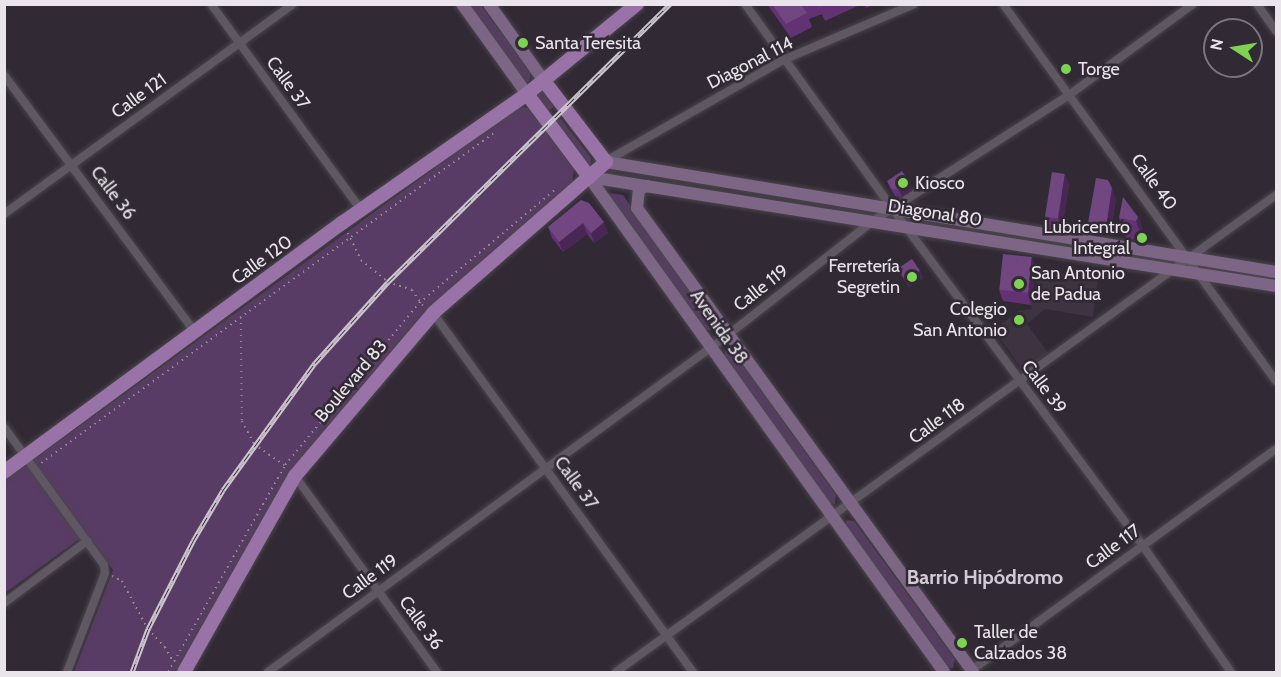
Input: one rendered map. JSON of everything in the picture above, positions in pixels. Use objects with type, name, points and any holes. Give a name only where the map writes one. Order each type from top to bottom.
[{"type":"main road","name":"Avenida 38","points":[[462,4],[944,672]]},
{"type":"main road","points":[[489,4],[606,162]]},
{"type":"main road","name":"Calle 120","points":[[4,472],[29,462],[195,332],[361,210],[527,94],[637,4]]},
{"type":"main road","name":"Boulevard 83","points":[[179,667],[295,476],[433,313],[606,162]]},
{"type":"main road","name":"Diagonal 80","points":[[606,162],[1276,272]]},
{"type":"main road","name":"Diagonal 80","points":[[589,177],[1276,286]]},
{"type":"main road","name":"Avenida 38","points":[[647,186],[639,189],[637,208],[971,672]]},
{"type":"street","name":"Calle 37","points":[[211,4],[361,210]]},
{"type":"street","name":"Calle 121","points":[[4,214],[293,4]]},
{"type":"street","name":"Calle 39","points":[[745,4],[892,209],[1143,546],[1231,672]]},
{"type":"street","name":"Diagonal 114","points":[[606,162],[783,60],[914,4]]},
{"type":"street","name":"Calle 40","points":[[1003,4],[1276,381]]},
{"type":"street","name":"Calle 119","points":[[268,672],[711,348],[873,221],[1069,95],[1193,4]]},
{"type":"street","points":[[1257,4],[1276,31]]},
{"type":"street","name":"Calle 36","points":[[4,75],[195,332]]},
{"type":"street","name":"Calle 118","points":[[616,672],[1276,195]]},
{"type":"street","name":"Calle 37","points":[[433,313],[693,672]]},
{"type":"street","points":[[4,427],[104,566],[105,573],[67,672]]},
{"type":"street","name":"Calle 117","points":[[971,672],[1276,449]]},
{"type":"street","name":"Calle 36","points":[[295,476],[437,672]]},
{"type":"street","points":[[4,603],[87,541]]},
{"type":"path","points":[[29,462],[241,317],[499,129]]},
{"type":"path","points":[[168,672],[179,667],[285,465],[419,303],[559,187]]},
{"type":"path","points":[[342,224],[361,260],[388,282],[412,290],[419,303],[433,313]]},
{"type":"path","points":[[241,317],[242,421],[254,444],[285,465],[295,476]]},
{"type":"path","points":[[105,573],[122,581],[148,629],[179,667]]},
{"type":"shaded area","points":[[467,5],[481,5],[531,74],[529,82],[521,81]]},
{"type":"shaded area","points":[[541,88],[554,107],[545,113],[532,94]]},
{"type":"shaded area","points":[[519,107],[528,108],[535,113],[574,165],[572,185],[426,310],[291,472],[176,672],[74,672],[113,570],[86,534],[5,593],[4,481]]},
{"type":"shaded area","points":[[560,118],[591,158],[591,165],[583,163],[553,123]]},
{"type":"shaded area","points":[[608,193],[623,195],[713,323],[712,330],[704,330]]},
{"type":"shaded area","name":"Colegio San Antonio","points":[[1038,269],[1098,279],[1093,317],[1045,309],[1027,324],[1048,353],[1027,369],[1022,369],[994,330],[1018,311],[1032,309],[1029,301],[1034,299]]},
{"type":"shaded area","points":[[732,350],[836,495],[835,504],[827,503],[724,358],[725,351]]},
{"type":"shaded area","points":[[847,520],[854,521],[955,659],[953,668],[945,667],[844,527]]},
{"type":"building","points":[[772,4],[806,4],[802,6],[807,13],[786,24]]},
{"type":"building","points":[[902,171],[910,183],[899,190],[892,189],[887,181]]},
{"type":"building","points":[[1052,172],[1065,174],[1058,218],[1045,216]]},
{"type":"building","points":[[1096,178],[1108,180],[1112,188],[1106,226],[1088,223]]},
{"type":"building","points":[[1123,197],[1138,217],[1136,221],[1119,218]]},
{"type":"building","points":[[581,200],[589,203],[604,222],[591,233],[583,223],[559,242],[548,227]]},
{"type":"building","points":[[1003,254],[1032,257],[1028,293],[999,290]]},
{"type":"building","points":[[912,259],[920,271],[906,280],[898,269]]},
{"type":"railway","points":[[132,672],[148,629],[193,541],[223,490],[315,363],[388,282],[670,4]]},
{"type":"place","name":"Santa Teresita","points":[[523,43]]},
{"type":"place","name":"Torge","points":[[1066,69]]},
{"type":"place","name":"Kiosco","points":[[903,183]]},
{"type":"place","name":"Lubricentro Integral","points":[[1142,238]]},
{"type":"place","name":"Ferretería Segretin","points":[[912,277]]},
{"type":"place","name":"San Antonio de Padua","points":[[1019,284]]},
{"type":"place","name":"Colegio San Antonio","points":[[1019,320]]},
{"type":"place","name":"Taller de Calzados 38","points":[[962,643]]},
{"type":"district","name":"Barrio Hipódromo","points":[[985,577]]}]
